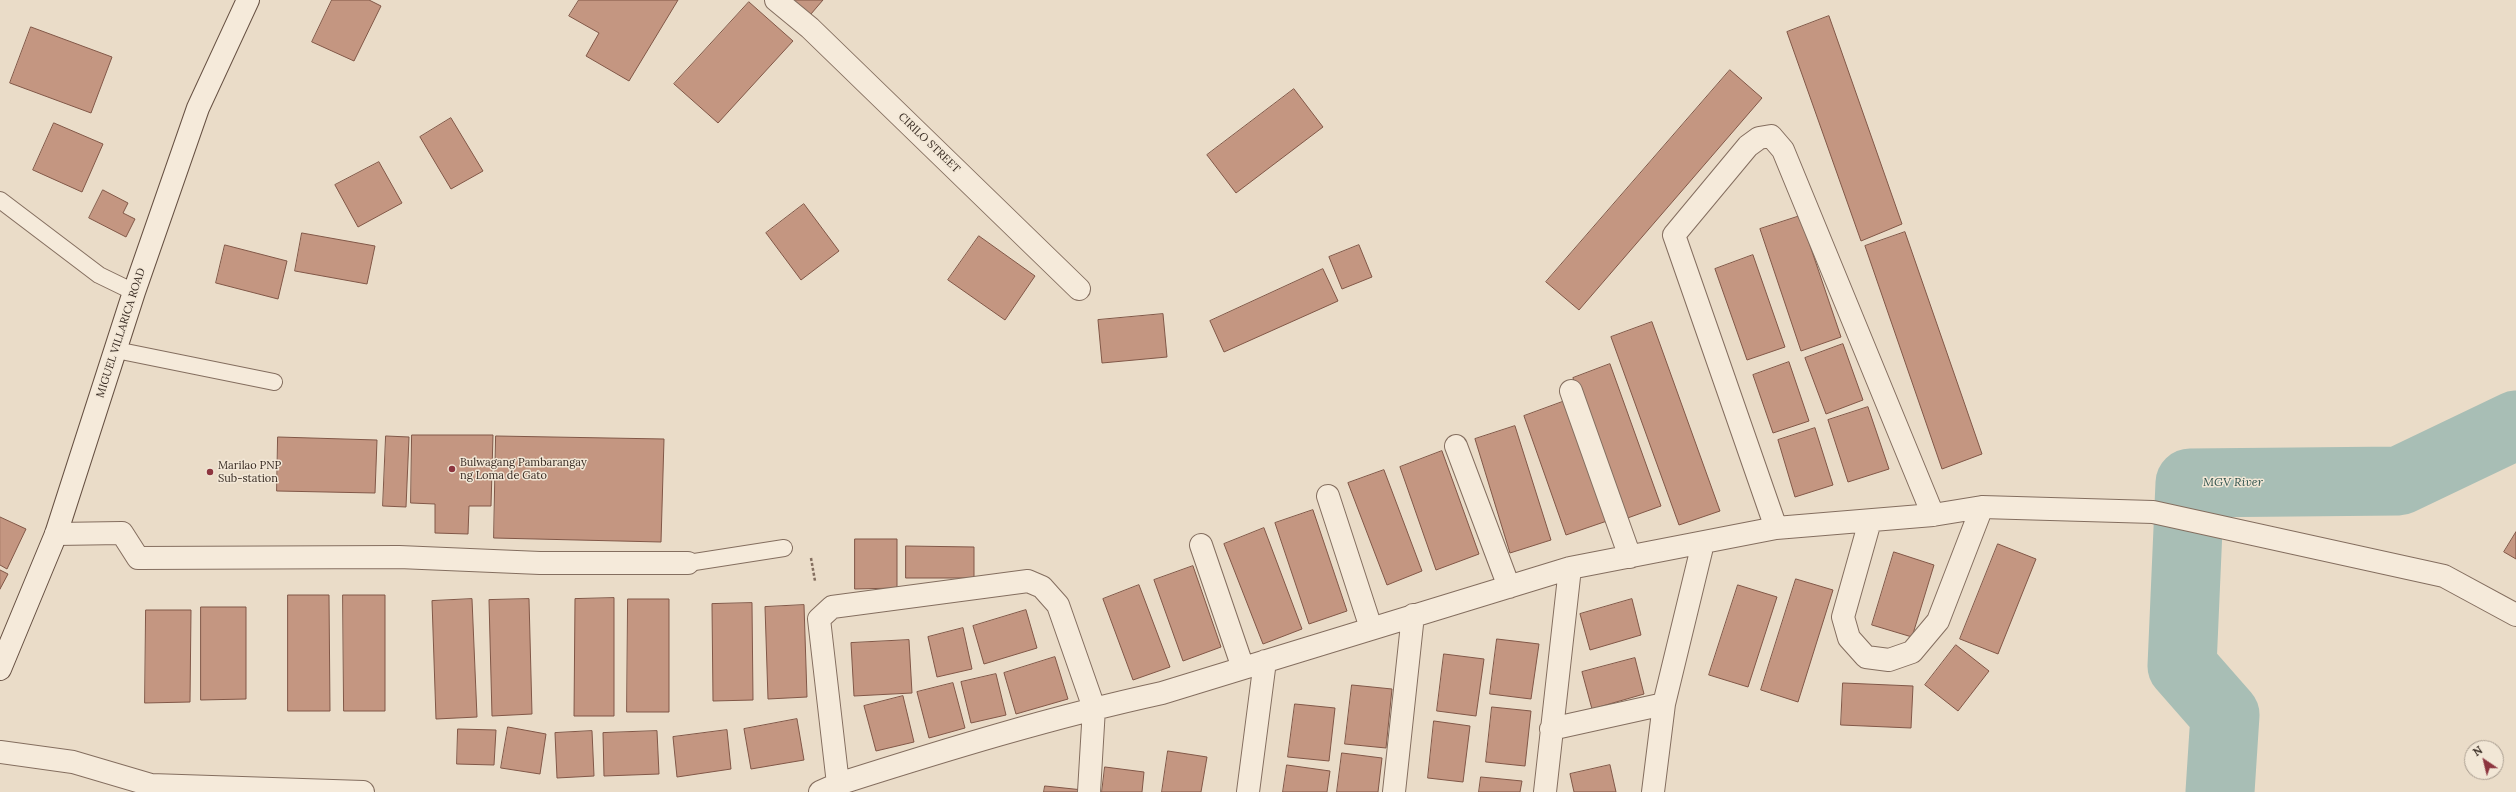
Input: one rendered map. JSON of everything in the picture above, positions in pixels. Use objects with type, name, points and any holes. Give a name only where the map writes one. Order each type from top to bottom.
[{"type":"street","name":"MIGUEL VILLARICA ROAD","points":[[0,669],[56,534],[134,292],[198,108],[248,0]]},
{"type":"street","name":"CIRILO STREET","points":[[776,0],[810,28],[1080,289]]},
{"type":"street","points":[[1776,528],[1674,235],[1748,146],[1759,138],[1771,136],[1783,150],[1933,515]]},
{"type":"street","points":[[1571,391],[1630,557]]},
{"type":"street","points":[[1456,446],[1508,587]]},
{"type":"street","points":[[1328,496],[1371,628]]},
{"type":"street","points":[[1870,521],[1843,617],[1849,638],[1866,657],[1889,660],[1912,652],[1938,621],[1982,507]]},
{"type":"street","points":[[1089,792],[1094,708],[1058,605],[1042,587],[1028,581],[832,607],[819,619],[829,788],[968,743],[1094,708],[1162,693],[1570,568],[1776,528],[1933,515],[1982,507],[2153,512],[2444,576],[2516,616]]},
{"type":"street","points":[[56,534],[122,533],[138,558],[399,557],[540,563],[688,563]]},
{"type":"street","points":[[1653,792],[1664,704],[1703,543]]},
{"type":"street","points":[[1201,545],[1243,668]]},
{"type":"street","points":[[1545,792],[1570,568]]},
{"type":"street","points":[[1394,792],[1413,616]]},
{"type":"street","points":[[1248,792],[1265,661]]},
{"type":"street","points":[[1551,729],[1664,704]]},
{"type":"street","points":[[0,752],[74,762],[142,788],[363,792]]},
{"type":"lane","points":[[0,200],[99,275],[134,292]]},
{"type":"lane","points":[[116,350],[274,382]]},
{"type":"lane","points":[[688,563],[784,548]]},
{"type":"path","points":[[784,548],[798,549],[807,552],[812,560],[819,619]]},
{"type":"building","points":[[332,0],[369,0],[381,6],[354,61],[312,42]]},
{"type":"building","points":[[579,0],[678,0],[629,81],[586,56],[599,33],[569,16]]},
{"type":"building","points":[[794,0],[823,0],[811,14]]},
{"type":"building","points":[[749,2],[793,41],[718,123],[674,84]]},
{"type":"building","points":[[1829,16],[1902,224],[1861,241],[1787,32]]},
{"type":"building","points":[[31,27],[112,57],[91,113],[10,83]]},
{"type":"building","points":[[1730,70],[1762,98],[1579,310],[1546,282]]},
{"type":"building","points":[[1294,89],[1323,127],[1236,193],[1207,155]]},
{"type":"building","points":[[451,118],[483,171],[451,189],[420,137]]},
{"type":"building","points":[[54,123],[103,144],[82,192],[33,170]]},
{"type":"building","points":[[379,162],[402,203],[358,227],[335,185]]},
{"type":"building","points":[[103,190],[128,203],[123,213],[135,219],[126,237],[89,218]]},
{"type":"building","points":[[804,204],[839,251],[801,280],[766,233]]},
{"type":"building","points":[[1800,216],[1841,337],[1801,351],[1760,229]]},
{"type":"building","points":[[1905,232],[1982,454],[1942,469],[1865,246]]},
{"type":"building","points":[[302,233],[375,246],[367,284],[295,271]]},
{"type":"building","points":[[979,236],[1035,276],[1005,320],[948,280]]},
{"type":"building","points":[[225,245],[287,261],[278,299],[216,283]]},
{"type":"building","points":[[1359,245],[1372,277],[1342,289],[1329,257]]},
{"type":"building","points":[[1753,255],[1785,347],[1747,360],[1715,269]]},
{"type":"building","points":[[1323,269],[1338,301],[1224,352],[1210,321]]},
{"type":"building","points":[[1163,314],[1167,357],[1102,363],[1098,320]]},
{"type":"building","points":[[1652,322],[1720,511],[1679,525],[1611,337]]},
{"type":"building","points":[[1843,344],[1863,400],[1826,414],[1805,358]]},
{"type":"building","points":[[1789,362],[1809,421],[1773,433],[1753,375]]},
{"type":"building","points":[[1610,364],[1661,506],[1622,520],[1573,378]]},
{"type":"building","points":[[1565,401],[1607,521],[1566,535],[1524,416]]},
{"type":"building","points":[[1868,407],[1889,469],[1848,482],[1828,420]]},
{"type":"building","points":[[1515,426],[1551,540],[1510,553],[1475,439]]},
{"type":"building","points":[[1815,428],[1833,485],[1795,497],[1778,440]]},
{"type":"building","name":"Bulwagang Pambarangay ng Loma de Gato","points":[[412,435],[493,435],[491,506],[469,506],[468,534],[435,533],[435,504],[411,503]]},
{"type":"building","points":[[386,436],[409,437],[406,507],[383,506]]},
{"type":"building","points":[[496,436],[664,439],[661,542],[494,538]]},
{"type":"building","points":[[278,437],[377,440],[375,493],[277,491]]},
{"type":"building","points":[[1442,451],[1479,554],[1436,570],[1400,467]]},
{"type":"building","points":[[1384,470],[1422,571],[1387,585],[1348,483]]},
{"type":"building","points":[[1313,510],[1347,611],[1309,624],[1275,523]]},
{"type":"building","points":[[0,517],[26,529],[7,569],[0,565]]},
{"type":"building","points":[[1264,528],[1302,629],[1263,644],[1224,544]]},
{"type":"building","points":[[2516,532],[2516,559],[2504,552]]},
{"type":"building","points":[[855,539],[897,539],[897,588],[855,589]]},
{"type":"building","points":[[1998,544],[2036,559],[1998,654],[1960,639]]},
{"type":"building","points":[[906,546],[974,547],[974,578],[906,578]]},
{"type":"building","points":[[1894,552],[1934,565],[1912,637],[1872,625]]},
{"type":"building","points":[[1193,566],[1221,647],[1183,661],[1154,580]]},
{"type":"building","points":[[0,570],[8,574],[0,589]]},
{"type":"building","points":[[1796,579],[1833,590],[1798,702],[1761,690]]},
{"type":"building","points":[[1139,585],[1170,667],[1133,680],[1103,599]]},
{"type":"building","points":[[1738,585],[1777,597],[1748,687],[1709,675]]},
{"type":"building","points":[[288,595],[329,595],[330,711],[288,711]]},
{"type":"building","points":[[343,595],[385,595],[385,711],[344,711]]},
{"type":"building","points":[[614,598],[614,716],[574,716],[575,599]]},
{"type":"building","points":[[472,599],[477,717],[436,719],[432,601]]},
{"type":"building","points":[[529,599],[532,714],[492,716],[489,600]]},
{"type":"building","points":[[628,599],[669,599],[669,712],[627,712]]},
{"type":"building","points":[[1632,599],[1641,635],[1590,650],[1580,614]]},
{"type":"building","points":[[752,603],[753,700],[713,701],[712,604]]},
{"type":"building","points":[[804,605],[807,697],[768,699],[765,607]]},
{"type":"building","points":[[201,607],[246,607],[246,699],[201,700]]},
{"type":"building","points":[[146,610],[191,610],[190,702],[145,703]]},
{"type":"building","points":[[1026,610],[1037,648],[984,664],[973,626]]},
{"type":"building","points":[[963,628],[972,669],[937,677],[928,637]]},
{"type":"building","points":[[1497,639],[1539,644],[1531,699],[1490,694]]},
{"type":"building","points":[[909,640],[912,693],[854,696],[851,643]]},
{"type":"building","points":[[1956,645],[1989,671],[1958,711],[1925,685]]},
{"type":"building","points":[[1444,654],[1484,659],[1476,716],[1437,711]]},
{"type":"building","points":[[1055,657],[1068,699],[1016,714],[1004,673]]},
{"type":"building","points":[[1635,658],[1644,694],[1592,709],[1582,672]]},
{"type":"building","points":[[996,674],[1006,715],[971,723],[961,682]]},
{"type":"building","points":[[953,683],[965,728],[929,738],[917,692]]},
{"type":"building","points":[[1843,683],[1913,686],[1911,728],[1841,725]]},
{"type":"building","points":[[1352,685],[1392,689],[1386,748],[1345,744]]},
{"type":"building","points":[[903,696],[914,742],[876,751],[864,706]]},
{"type":"building","points":[[1295,704],[1335,708],[1329,761],[1288,757]]},
{"type":"building","points":[[1492,707],[1531,711],[1525,766],[1486,762]]},
{"type":"building","points":[[797,719],[804,760],[751,769],[744,729]]},
{"type":"building","points":[[1434,721],[1470,726],[1463,782],[1428,778]]},
{"type":"building","points":[[508,727],[546,734],[540,774],[501,768]]},
{"type":"building","points":[[458,729],[496,730],[494,765],[457,764]]},
{"type":"building","points":[[727,730],[731,769],[677,777],[673,737]]},
{"type":"building","points":[[592,731],[594,776],[557,778],[555,733]]},
{"type":"building","points":[[657,731],[659,774],[604,776],[603,733]]},
{"type":"building","points":[[1168,751],[1207,757],[1201,792],[1162,792]]},
{"type":"building","points":[[1342,753],[1382,758],[1378,792],[1337,792]]},
{"type":"building","points":[[1287,765],[1330,771],[1327,792],[1283,792]]},
{"type":"building","points":[[1610,765],[1616,792],[1574,792],[1570,774]]},
{"type":"building","points":[[1105,767],[1144,772],[1142,792],[1102,792]]},
{"type":"building","points":[[1481,777],[1522,781],[1520,792],[1479,792]]},
{"type":"building","points":[[1045,786],[1083,790],[1082,792],[1044,792]]},
{"type":"waterway","name":"MGV River","points":[[2220,792],[2225,715],[2182,666],[2190,483],[2399,481],[2516,425]]},
{"type":"place","name":"Bulwagang Pambarangay ng Loma de Gato","points":[[452,469]]},
{"type":"place","name":"Marilao PNP Sub-station","points":[[210,472]]}]
